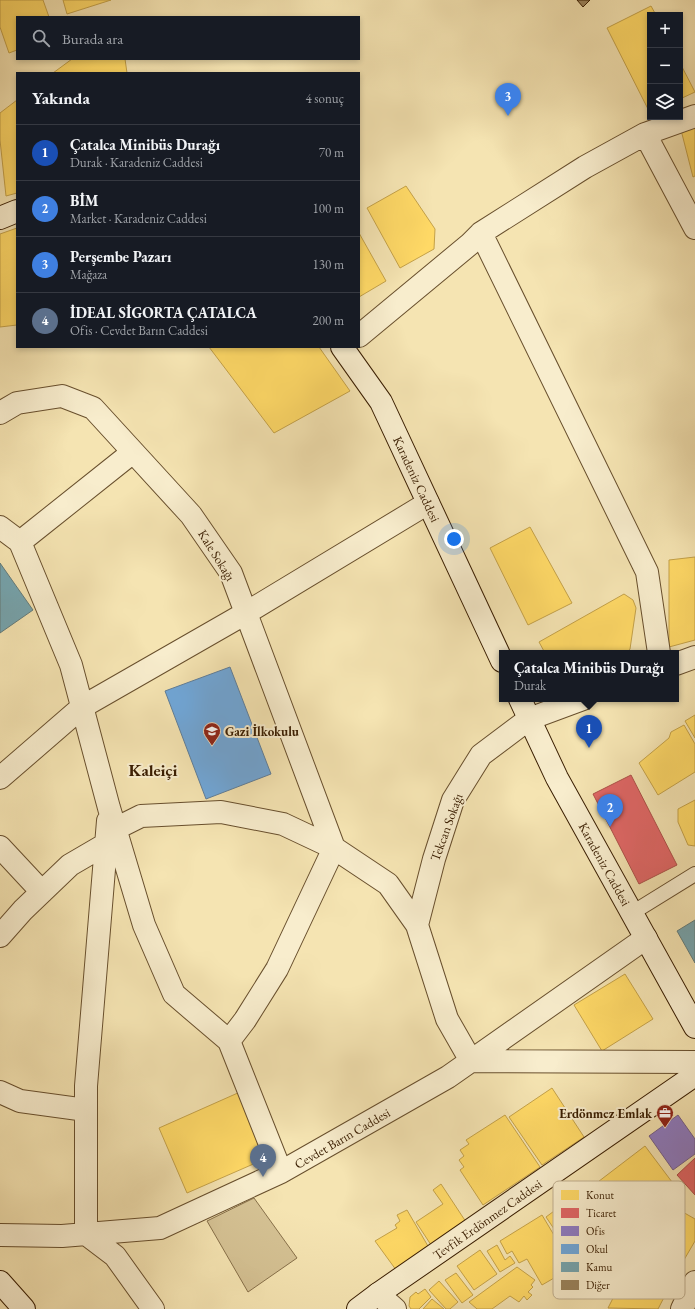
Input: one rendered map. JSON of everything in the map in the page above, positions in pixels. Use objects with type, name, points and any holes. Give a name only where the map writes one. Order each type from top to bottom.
[{"type":"street","points":[[360,334],[470,244],[481,233],[585,167],[645,134],[695,116]]},
{"type":"street","points":[[645,134],[695,228]]},
{"type":"street","points":[[0,218],[16,211]]},
{"type":"street","points":[[481,233],[647,572],[659,650]]},
{"type":"street","name":"Karadeniz Caddesi","points":[[349,348],[381,402],[499,655]]},
{"type":"street","name":"Kale Sokağı","points":[[0,413],[17,403],[62,396],[93,408],[195,522],[231,573],[334,848]]},
{"type":"street","points":[[20,542],[133,452]]},
{"type":"street","points":[[0,778],[82,707],[246,613],[428,503]]},
{"type":"street","points":[[0,527],[20,542],[71,665],[109,808],[111,836],[86,1078],[86,1234],[115,1256],[153,1309]]},
{"type":"street","points":[[679,663],[695,657]]},
{"type":"street","name":"Karadeniz Caddesi","points":[[521,702],[557,778],[695,1026]]},
{"type":"street","name":"Tekcan Sokağı","points":[[417,925],[434,859],[453,800],[481,755],[529,719],[575,702]]},
{"type":"street","points":[[0,936],[70,865],[141,816],[221,812],[283,824],[334,848],[388,884],[417,925],[447,1019],[471,1061],[695,1062]]},
{"type":"street","points":[[111,836],[144,925],[174,994],[229,1041],[281,1172]]},
{"type":"street","points":[[0,847],[42,892]]},
{"type":"street","points":[[229,1041],[245,1020],[277,969],[334,848]]},
{"type":"street","name":"Cevdet Barın Caddesi","points":[[0,1235],[62,1236],[160,1228],[281,1172],[448,1077],[646,938]]},
{"type":"street","name":"Tevfik Erdönmez Caddesi","points":[[358,1309],[695,1075]]},
{"type":"street","points":[[0,1092],[20,1101],[86,1110]]},
{"type":"street","points":[[0,1282],[24,1309]]},
{"type":"street","points":[[682,1309],[695,1282]]},
{"type":"street","points":[[378,1294],[395,1309]]},
{"type":"lane","points":[[632,913],[695,874]]},
{"type":"shaded area","points":[[254,1198],[297,1258],[248,1292],[207,1221]]},
{"type":"building: Konut","points":[[0,0],[43,0],[49,16],[16,16],[16,50],[9,53],[0,27]]},
{"type":"building: Konut","points":[[63,0],[111,0],[67,14]]},
{"type":"building: Konut","points":[[651,6],[654,12],[647,12],[647,107],[607,28]]},
{"type":"building: Konut","points":[[71,60],[125,60],[127,72],[54,72]]},
{"type":"building: Konut","points":[[683,69],[695,92],[683,98]]},
{"type":"building: Konut","points":[[16,101],[16,193],[6,196],[0,140],[0,113]]},
{"type":"building: Konut","points":[[695,122],[695,176],[693,177],[680,126]]},
{"type":"building: Konut","points":[[406,186],[435,229],[434,249],[400,268],[367,208]]},
{"type":"building: Konut","points":[[16,228],[16,325],[0,327],[0,234]]},
{"type":"building: Konut","points":[[360,235],[386,281],[360,296]]},
{"type":"building: Konut","points":[[210,348],[320,348],[350,391],[274,433]]},
{"type":"building: Konut","points":[[530,527],[572,603],[528,625],[490,548]]},
{"type":"building: Konut","points":[[695,557],[695,640],[669,647],[669,560]]},
{"type":"building: Konut","points":[[624,594],[633,600],[636,608],[629,650],[543,650],[539,642]]},
{"type":"building: Konut","points":[[695,715],[695,738],[685,721]]},
{"type":"building: Konut","points":[[684,725],[695,744],[695,772],[658,795],[639,763],[669,738],[671,732]]},
{"type":"building: Konut","points":[[695,800],[695,846],[688,845],[678,822],[678,809]]},
{"type":"building: Konut","points":[[625,974],[653,1019],[602,1051],[574,1005]]},
{"type":"building: Konut","points":[[552,1088],[584,1137],[542,1165],[509,1117]]},
{"type":"building: Konut","points":[[240,1092],[274,1155],[187,1193],[159,1128]]},
{"type":"building: Konut","points":[[505,1115],[540,1167],[483,1205],[460,1170],[464,1167],[459,1160],[464,1156],[460,1150],[469,1144],[466,1140]]},
{"type":"building: Konut","points":[[645,1146],[671,1181],[599,1181]]},
{"type":"building: Konut","points":[[441,1184],[470,1228],[435,1251],[416,1222],[443,1204],[433,1190]]},
{"type":"building: Konut","points":[[407,1210],[432,1253],[399,1274],[375,1241],[397,1228],[395,1225],[400,1221],[397,1215]]},
{"type":"building: Konut","points":[[553,1212],[553,1227],[546,1217]]},
{"type":"building: Konut","points":[[685,1213],[695,1219],[695,1241],[685,1258]]},
{"type":"building: Konut","points":[[542,1215],[553,1233],[553,1279],[542,1285],[527,1259],[519,1263],[512,1251],[507,1254],[500,1241]]},
{"type":"building: Konut","points":[[497,1245],[505,1260],[510,1256],[515,1263],[500,1272],[487,1251]]},
{"type":"building: Konut","points":[[480,1250],[497,1274],[474,1290],[457,1266]]},
{"type":"building: Konut","points":[[517,1267],[535,1280],[531,1285],[533,1287],[528,1292],[532,1295],[527,1300],[524,1296],[519,1302],[510,1296],[492,1309],[477,1309],[469,1302]]},
{"type":"building: Konut","points":[[456,1273],[473,1295],[462,1303],[445,1280]]},
{"type":"building: Konut","points":[[439,1281],[458,1302],[450,1309],[446,1309],[429,1290]]},
{"type":"building: Konut","points":[[425,1289],[431,1297],[419,1309],[411,1309],[409,1306],[410,1297],[416,1292],[418,1294]]},
{"type":"building: Konut","points":[[432,1299],[444,1309],[423,1309]]},
{"type":"building: Konut","points":[[613,1299],[663,1299],[658,1309],[608,1308]]},
{"type":"building: Ticaret","points":[[631,775],[677,865],[639,884],[593,794]]},
{"type":"building: Ticaret","points":[[695,1158],[695,1195],[685,1184],[685,1181],[682,1181],[677,1175]]},
{"type":"building: Ofis","points":[[678,1115],[695,1139],[695,1154],[673,1170],[649,1136]]},
{"type":"building: Okul","points":[[230,667],[271,774],[206,799],[165,691]]},
{"type":"building: Kamu","points":[[0,563],[33,610],[0,633]]},
{"type":"building: Kamu","points":[[695,920],[695,963],[677,931]]},
{"type":"building: Diğer","points":[[577,0],[590,0],[583,7]]},
{"type":"place","name":"Perşembe Pazarı","points":[[508,116]]},
{"type":"place","name":"Gazi İlkokulu","points":[[212,746]]},
{"type":"place","name":"Çatalca Minibüs Durağı","points":[[589,748]]},
{"type":"place","name":"BİM","points":[[610,827]]},
{"type":"place","name":"Erdönmez Emlak","points":[[665,1128]]},
{"type":"place","name":"İDEAL SİGORTA ÇATALCA","points":[[263,1177]]},
{"type":"district","name":"Kaleiçi","points":[[153,770]]}]
